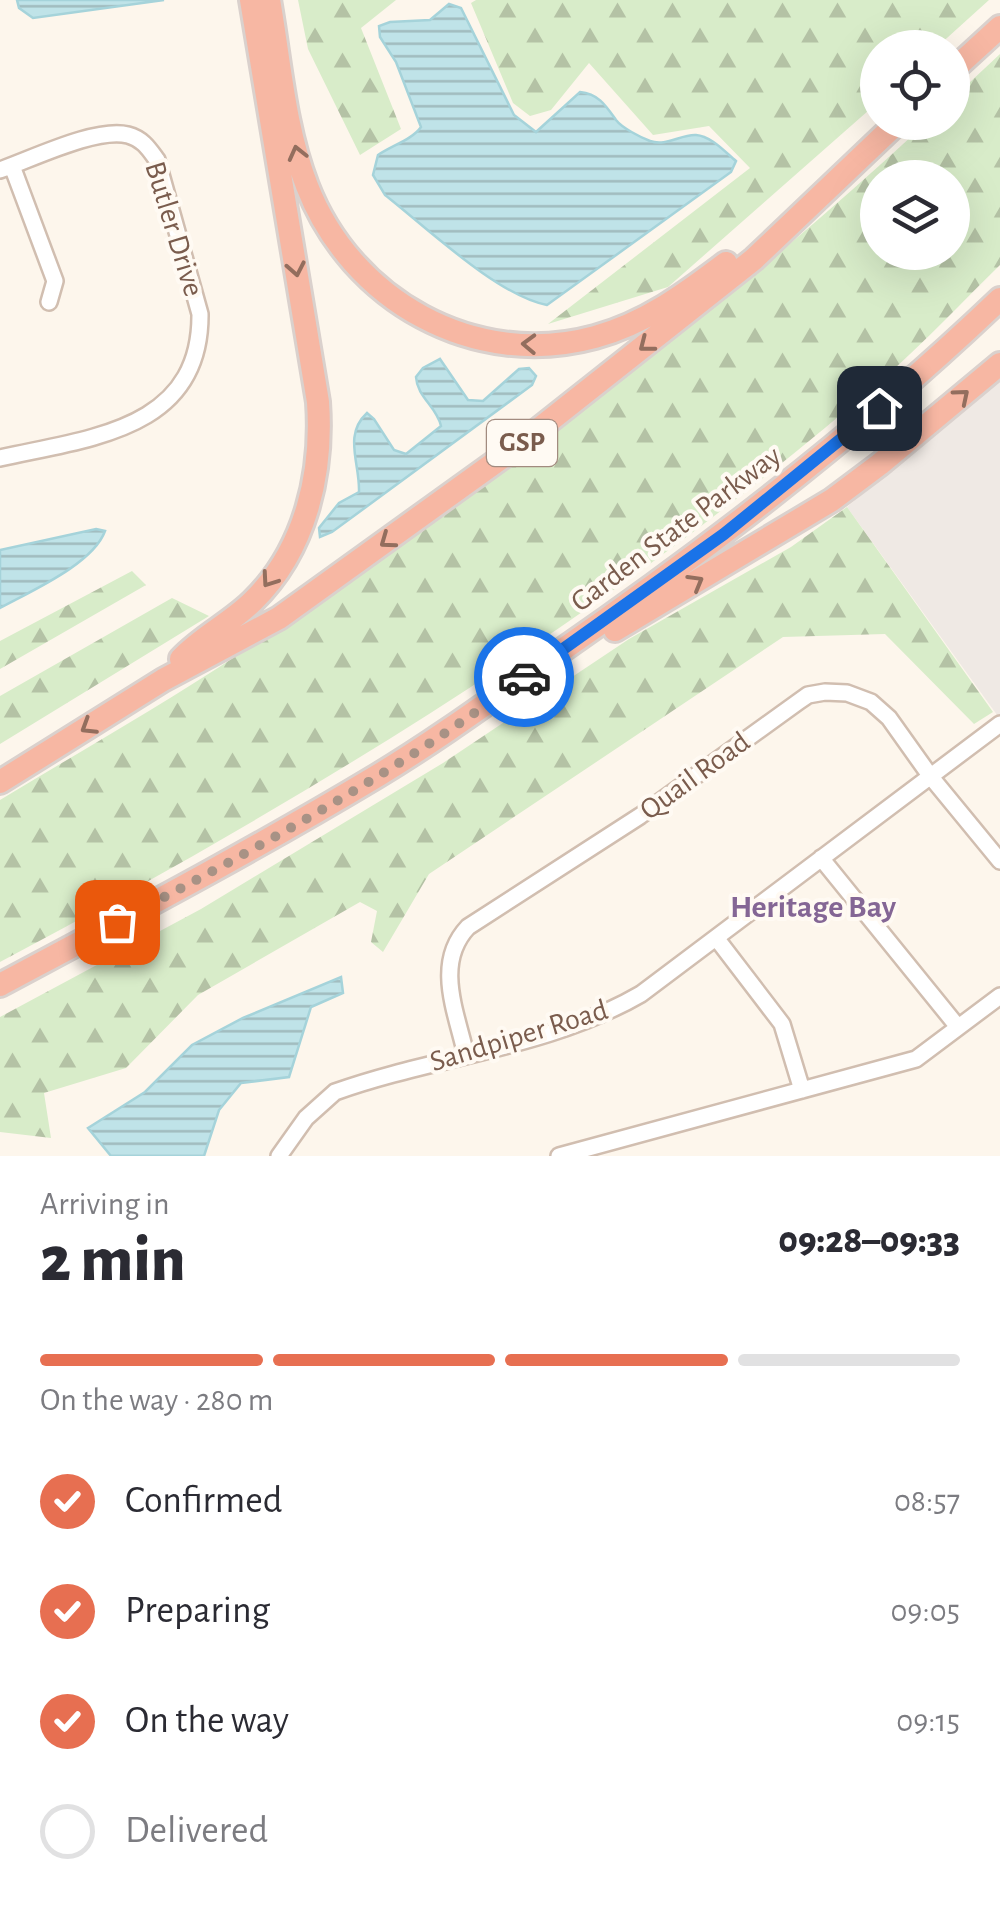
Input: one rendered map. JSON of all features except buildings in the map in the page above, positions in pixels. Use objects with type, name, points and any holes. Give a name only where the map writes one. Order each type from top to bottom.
[{"type":"highway","points":[[163,680],[189,651],[222,629],[256,598],[297,535],[318,460],[318,402],[251,0]]},
{"type":"highway","points":[[269,0],[298,163],[308,190],[344,255],[381,292],[425,319],[470,335],[530,346],[564,344],[636,322],[669,305],[853,168]]},
{"type":"highway","points":[[970,54],[1000,27]]},
{"type":"highway","name":"GSP","points":[[0,782],[163,680],[305,601],[515,448],[742,269],[880,140]]},
{"type":"highway","name":"Garden State Parkway","points":[[0,985],[318,810],[492,702],[799,476],[1000,299]]},
{"type":"highway","points":[[492,702],[538,681],[832,500],[1000,364]]},
{"type":"street","name":"Butler Drive","points":[[0,458],[108,434],[144,420],[173,396],[187,374],[200,334],[200,314],[158,160],[145,143],[129,135],[98,136],[6,168]]},
{"type":"street","points":[[6,168],[55,281],[50,302]]},
{"type":"street","name":"Quail Road","points":[[466,1054],[448,978],[456,939],[468,926],[640,816],[798,702],[825,692],[847,693],[870,702],[889,718],[931,777],[1000,860]]},
{"type":"street","name":"Sandpiper Road","points":[[279,1156],[306,1118],[335,1092],[569,1027],[607,1014],[641,994],[1000,724]]},
{"type":"street","points":[[984,840],[1000,828]]},
{"type":"street","points":[[821,858],[958,1027]]},
{"type":"street","points":[[717,939],[782,1024],[802,1090]]},
{"type":"street","points":[[559,1156],[916,1058],[1000,996]]},
{"type":"shaded area","points":[[1000,378],[1000,719],[847,507]]},
{"type":"green space","points":[[298,0],[396,0],[361,28],[401,129],[360,155],[308,49]]},
{"type":"green space","points":[[989,0],[956,30],[860,30],[860,118],[668,287],[548,324],[750,168],[709,126],[653,135],[589,63],[551,110],[530,116],[513,103],[471,3]]},
{"type":"green space","points":[[1000,54],[1000,265],[901,363],[784,462],[679,543],[460,694],[233,833],[0,962],[0,800],[239,654],[507,468],[679,335],[860,182],[860,270],[970,270],[970,160],[885,160],[907,140],[970,140],[970,82]]},
{"type":"green space","points":[[847,507],[993,712],[974,724],[885,634],[783,637],[429,874],[383,952],[371,942],[377,911],[360,902],[198,995],[126,1068],[44,1093],[51,1138],[0,1132],[0,1017],[201,909],[443,763],[629,639],[791,547]]},
{"type":"green space","points":[[132,571],[146,585],[0,669],[0,641]]},
{"type":"green space","points":[[172,598],[209,616],[0,744],[0,696]]},
{"type":"water","points":[[17,0],[164,0],[33,18],[19,8]]},
{"type":"water","points":[[449,4],[461,8],[514,115],[536,132],[580,92],[587,93],[601,102],[622,126],[650,141],[690,135],[707,138],[736,161],[731,172],[547,305],[507,289],[463,259],[385,195],[373,175],[378,155],[421,127],[396,62],[380,37],[379,26],[430,20]]},
{"type":"water","points":[[440,359],[468,400],[483,401],[519,369],[529,368],[536,376],[532,385],[320,537],[319,528],[339,503],[359,492],[354,440],[367,413],[394,450],[406,454],[441,426],[416,377]]},
{"type":"water","points":[[96,529],[105,531],[88,555],[60,576],[0,608],[0,550]]},
{"type":"water","points":[[341,977],[343,993],[311,1007],[289,1077],[241,1083],[219,1110],[204,1156],[111,1156],[88,1128],[145,1092],[192,1045],[243,1018]]},
{"type":"way so far","points":[[117,922],[378,775],[524,677]]},
{"type":"district","name":"Heritage Bay","points":[[813,907]]},
{"type":"route","points":[[524,677],[724,534],[879,408]]}]
